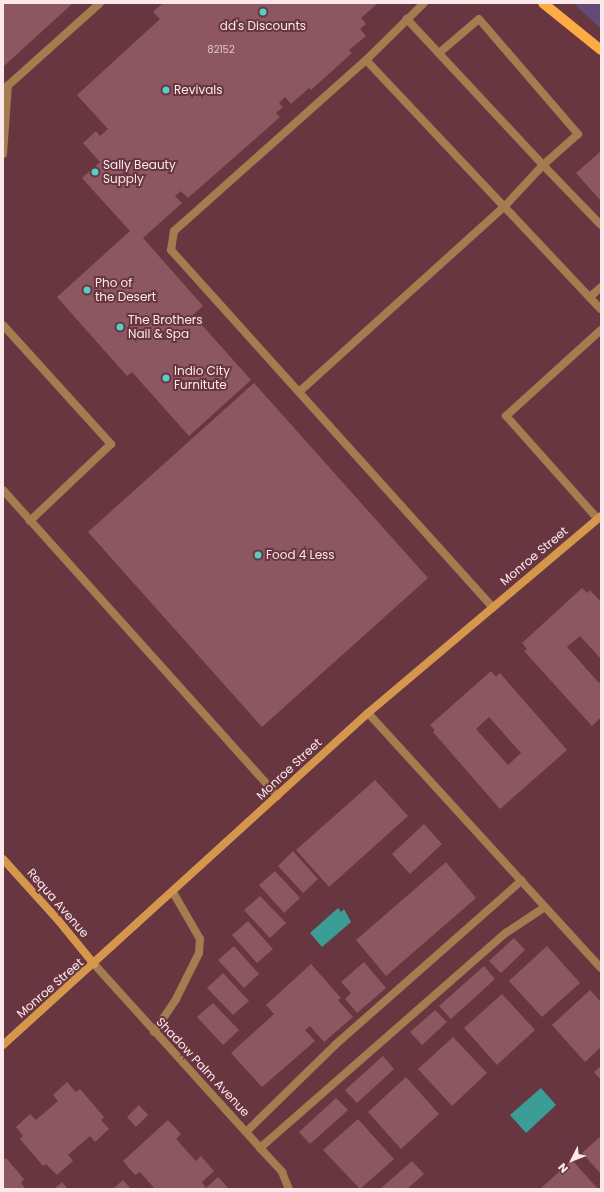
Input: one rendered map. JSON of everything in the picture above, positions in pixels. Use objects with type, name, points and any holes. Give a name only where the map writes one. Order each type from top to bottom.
[{"type":"main road","points":[[543,3],[601,50]]},
{"type":"main road","name":"Monroe Street","points":[[3,1045],[94,964],[368,713],[600,517]]},
{"type":"main road","name":"Requa Avenue","points":[[3,859],[94,964]]},
{"type":"street","points":[[3,154],[6,88],[100,3]]},
{"type":"street","points":[[424,3],[366,60],[174,231],[171,250],[493,607]]},
{"type":"street","points":[[299,392],[504,207],[544,165],[578,134],[479,18],[439,53]]},
{"type":"street","points":[[407,19],[601,225]]},
{"type":"street","points":[[366,60],[601,309]]},
{"type":"street","points":[[590,297],[601,287]]},
{"type":"street","points":[[3,324],[111,444],[30,521]]},
{"type":"street","points":[[600,517],[506,416],[601,330]]},
{"type":"street","points":[[3,490],[278,796]]},
{"type":"street","points":[[368,713],[601,968]]},
{"type":"street","points":[[246,1132],[335,1046],[522,880]]},
{"type":"street","points":[[154,1032],[176,999],[199,953],[200,939],[173,892]]},
{"type":"street","points":[[260,1148],[506,933],[545,907]]},
{"type":"street","name":"Shadow Palm Avenue","points":[[94,964],[282,1172],[289,1189]]},
{"type":"shaded area","points":[[573,3],[601,3],[601,29]]},
{"type":"water","points":[[338,908],[341,912],[344,909],[351,922],[322,947],[310,933]]},
{"type":"water","points":[[541,1088],[556,1105],[526,1133],[510,1115]]},
{"type":"building","points":[[3,3],[73,3],[3,67]]},
{"type":"building","points":[[163,3],[378,3],[361,18],[366,24],[360,29],[366,36],[349,50],[352,53],[311,90],[309,88],[291,104],[285,97],[279,103],[283,107],[276,113],[280,117],[188,198],[181,191],[175,196],[182,203],[143,238],[203,306],[193,315],[251,380],[189,436],[132,372],[127,376],[57,297],[130,231],[82,178],[100,162],[83,143],[96,131],[100,136],[108,129],[77,95],[160,19],[153,12]]},
{"type":"building","points":[[601,151],[601,201],[576,173]]},
{"type":"building","name":"Food 4 Less","points":[[254,383],[428,578],[262,727],[88,532]]},
{"type":"building","points":[[582,588],[587,593],[590,590],[601,602],[601,659],[580,636],[567,647],[599,683],[601,681],[601,717],[592,726],[524,651],[527,649],[522,643]]},
{"type":"building","points":[[491,671],[496,677],[500,673],[567,750],[500,809],[433,732],[435,730],[430,725]],"holes":[[[489,717],[521,753],[508,765],[476,729]]]},
{"type":"building","points":[[375,780],[408,816],[329,887],[296,850]]},
{"type":"building","points":[[424,824],[442,844],[410,874],[392,854]]},
{"type":"building","points":[[293,851],[318,879],[303,893],[278,866]]},
{"type":"building","points":[[446,862],[476,898],[386,976],[356,940]]},
{"type":"building","points":[[275,871],[300,898],[284,913],[259,885]]},
{"type":"building","points":[[260,896],[286,923],[270,938],[244,910]]},
{"type":"building","points":[[248,921],[273,949],[257,963],[232,935]]},
{"type":"building","points":[[514,938],[525,950],[501,973],[489,961]]},
{"type":"building","points":[[234,946],[259,974],[244,988],[218,960]]},
{"type":"building","points":[[547,946],[580,983],[542,1017],[509,981]]},
{"type":"building","points":[[364,962],[386,988],[357,1013],[345,999],[351,993],[341,982]]},
{"type":"building","points":[[311,964],[341,998],[338,1000],[353,1017],[324,1042],[310,1026],[305,1030],[315,1041],[262,1087],[231,1053],[274,1014],[266,1005]]},
{"type":"building","points":[[484,966],[495,979],[451,1019],[439,1006]]},
{"type":"building","points":[[223,973],[249,1001],[233,1015],[207,988]]},
{"type":"building","points":[[590,990],[601,1002],[601,1047],[585,1062],[552,1025]]},
{"type":"building","points":[[502,994],[535,1030],[497,1065],[464,1028]]},
{"type":"building","points":[[213,1003],[239,1030],[223,1045],[197,1017]]},
{"type":"building","points":[[435,1010],[447,1022],[422,1045],[410,1032]]},
{"type":"building","points":[[453,1037],[487,1073],[452,1106],[418,1069]]},
{"type":"building","points":[[383,1056],[394,1069],[357,1103],[345,1090]]},
{"type":"building","points":[[601,1066],[601,1080],[594,1072]]},
{"type":"building","points":[[406,1077],[439,1114],[401,1149],[368,1112]]},
{"type":"building","points":[[67,1082],[76,1092],[80,1089],[104,1117],[101,1120],[109,1129],[95,1142],[90,1136],[68,1155],[73,1161],[57,1175],[46,1164],[43,1166],[20,1139],[23,1136],[16,1127],[30,1114],[36,1120],[58,1101],[53,1095]]},
{"type":"building","points":[[336,1098],[348,1110],[310,1144],[299,1132]]},
{"type":"building","points":[[139,1105],[148,1115],[136,1127],[127,1117]]},
{"type":"building","points":[[358,1119],[394,1159],[360,1189],[323,1150]]},
{"type":"building","points":[[168,1120],[181,1134],[176,1139],[196,1161],[201,1156],[214,1171],[202,1182],[206,1188],[218,1177],[229,1189],[155,1189],[140,1172],[135,1175],[123,1161]]},
{"type":"building","points":[[601,1136],[601,1174],[582,1153]]},
{"type":"building","points":[[6,1158],[24,1179],[21,1183],[26,1189],[3,1189],[3,1160]]},
{"type":"building","points":[[572,1160],[598,1189],[540,1189]]},
{"type":"building","points":[[412,1161],[424,1174],[407,1189],[380,1189]]},
{"type":"building","points":[[123,1180],[131,1189],[113,1189]]},
{"type":"building","points":[[62,1182],[68,1189],[54,1189]]},
{"type":"place","name":"dd's Discounts","points":[[263,12]]},
{"type":"place","name":"Revivals","points":[[166,90]]},
{"type":"place","name":"Sally Beauty Supply","points":[[95,172]]},
{"type":"place","name":"Pho of the Desert","points":[[87,290]]},
{"type":"place","name":"The Brothers Nail & Spa","points":[[120,327]]},
{"type":"place","name":"Indio City Furnitute","points":[[166,378]]},
{"type":"place","name":"Food 4 Less","points":[[258,555]]}]
